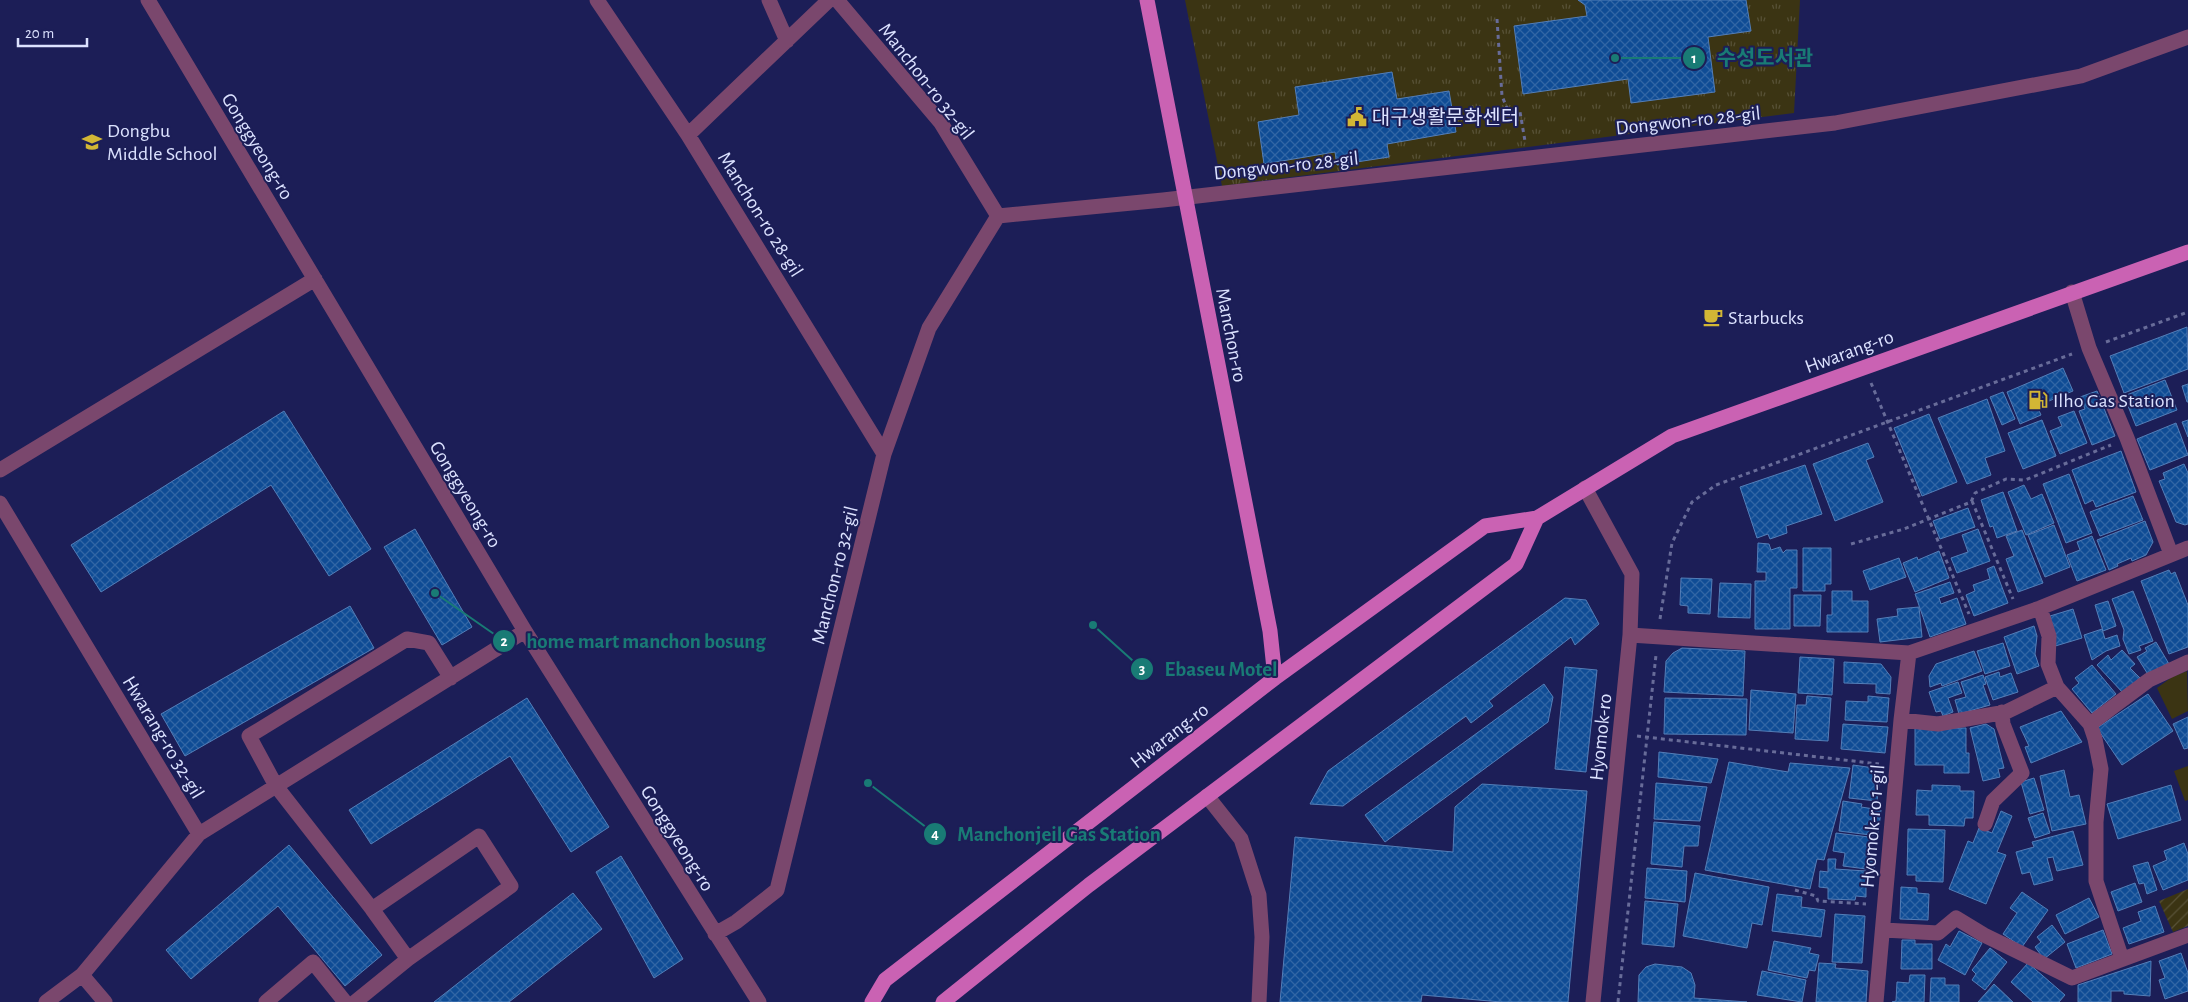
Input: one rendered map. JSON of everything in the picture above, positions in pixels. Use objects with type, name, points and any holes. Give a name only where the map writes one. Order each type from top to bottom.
[{"type":"main road","name":"Manchon-ro","points":[[1147,0],[1270,631],[1275,678]]},
{"type":"main road","name":"Hwarang-ro","points":[[872,1002],[885,980],[1275,678],[1485,526],[1537,518],[1672,436],[2188,252]]},
{"type":"main road","points":[[943,1002],[1089,885],[1516,564],[1537,518]]},
{"type":"street","name":"Manchon-ro 28-gil","points":[[597,0],[688,135],[884,454]]},
{"type":"street","points":[[770,0],[787,41]]},
{"type":"street","points":[[688,135],[829,0]]},
{"type":"street","name":"Manchon-ro 32-gil","points":[[715,934],[736,922],[777,890],[884,454],[929,328],[998,216],[940,123],[837,0]]},
{"type":"street","name":"Gonggyeong-ro","points":[[151,1],[524,631],[759,1002]]},
{"type":"street","name":"Dongwon-ro 28-gil","points":[[1184,197],[1835,124],[2081,76],[2188,37]]},
{"type":"street","points":[[998,216],[1184,197]]},
{"type":"street","points":[[0,470],[314,279]]},
{"type":"street","points":[[2072,292],[2090,348],[2171,554]]},
{"type":"street","name":"Hyomok-ro","points":[[1585,488],[1632,574],[1630,635],[1593,1002]]},
{"type":"street","name":"Hwarang-ro 32-gil","points":[[0,504],[199,834]]},
{"type":"street","points":[[1630,635],[1909,653],[2020,616],[2188,548]]},
{"type":"street","points":[[2040,608],[2048,636],[2048,664],[2057,687],[2090,724],[2102,769],[2096,822],[2096,881],[2122,959]]},
{"type":"street","points":[[46,1002],[82,975],[199,834],[524,631]]},
{"type":"street","points":[[408,959],[372,909],[276,786],[248,736],[407,639],[429,643],[451,678]]},
{"type":"street","name":"Hyomok-ro 1-gil","points":[[1876,1002],[1886,908],[1901,720],[1909,653]]},
{"type":"street","points":[[2090,724],[2149,680],[2188,662]]},
{"type":"street","points":[[1901,720],[1938,724],[2002,712],[2057,687]]},
{"type":"street","points":[[1985,824],[1993,801],[2022,773],[2003,724],[2002,712]]},
{"type":"street","points":[[1208,796],[1242,839],[1259,895],[1262,936],[1259,1002]]},
{"type":"street","points":[[354,1002],[408,959],[511,886],[479,836],[372,909]]},
{"type":"street","points":[[1884,930],[1938,933],[1956,918],[1984,935],[2072,978],[2188,935]]},
{"type":"street","points":[[266,1002],[313,962],[345,1002]]},
{"type":"street","points":[[82,975],[105,1002]]},
{"type":"path","points":[[1497,19],[1502,96],[1507,108],[1520,112],[1526,146]]},
{"type":"path","points":[[1618,1002],[1658,637],[1672,543],[1692,502],[1716,485],[2188,312]]},
{"type":"path","points":[[1864,367],[1977,631]]},
{"type":"path","points":[[1851,544],[1929,520],[1972,500],[1975,493],[2006,479],[2025,480],[2127,438]]},
{"type":"path","points":[[1972,500],[2020,616]]},
{"type":"path","points":[[1620,734],[1897,766]]},
{"type":"path","points":[[1795,890],[1816,896],[1818,901],[1873,905],[1886,908]]},
{"type":"green space","points":[[1185,0],[1800,0],[1794,113],[1222,186]]},
{"type":"green space","points":[[2187,671],[2188,711],[2172,719],[2157,688],[2172,677]]},
{"type":"green space","points":[[2188,766],[2188,800],[2185,801],[2174,771]]},
{"type":"green space","points":[[2188,889],[2188,926],[2173,932],[2159,901]]},
{"type":"building","points":[[1578,0],[1746,0],[1751,31],[1708,37],[1715,92],[1631,103],[1628,79],[1523,94],[1514,26],[1587,16],[1585,5]]},
{"type":"building","points":[[1392,72],[1397,99],[1449,91],[1456,132],[1387,144],[1389,157],[1337,165],[1335,152],[1264,164],[1258,122],[1299,115],[1295,87]]},
{"type":"building","points":[[2187,327],[2188,369],[2124,393],[2110,356]]},
{"type":"building","points":[[2063,368],[2073,391],[2037,406],[2041,415],[2020,424],[2007,392]]},
{"type":"building","points":[[2165,380],[2177,410],[2136,426],[2124,396]]},
{"type":"building","points":[[2188,384],[2188,402],[2187,402],[2182,386]]},
{"type":"building","points":[[2097,391],[2115,436],[2092,445],[2079,411],[2085,409],[2080,397]]},
{"type":"building","points":[[2003,392],[2015,419],[2002,425],[1990,397]]},
{"type":"building","points":[[1987,399],[2005,451],[1985,458],[1991,475],[1967,484],[1938,418]]},
{"type":"building","points":[[284,411],[371,549],[329,576],[271,485],[101,592],[71,545]]},
{"type":"building","points":[[2074,411],[2087,443],[2060,454],[2050,431],[2062,426],[2058,417]]},
{"type":"building","points":[[1929,414],[1957,482],[1922,496],[1894,428]]},
{"type":"building","points":[[2042,420],[2056,456],[2023,469],[2008,433]]},
{"type":"building","points":[[2188,420],[2188,437],[2182,422]]},
{"type":"building","points":[[2176,423],[2188,455],[2150,470],[2137,439]]},
{"type":"building","points":[[1868,443],[1874,457],[1866,460],[1883,502],[1835,521],[1813,464]]},
{"type":"building","points":[[2121,451],[2136,492],[2096,507],[2093,500],[2085,504],[2072,470]]},
{"type":"building","points":[[2184,464],[2188,473],[2188,524],[2185,525],[2176,522],[2159,481],[2165,479],[2163,473]]},
{"type":"building","points":[[1805,465],[1822,514],[1786,526],[1787,533],[1770,539],[1768,534],[1757,538],[1740,487]]},
{"type":"building","points":[[2069,474],[2092,533],[2066,543],[2043,484]]},
{"type":"building","points":[[2024,485],[2031,499],[2042,494],[2054,523],[2026,535],[2008,492]]},
{"type":"building","points":[[2003,492],[2017,531],[1997,538],[1993,526],[1990,527],[1981,500]]},
{"type":"building","points":[[2133,496],[2143,520],[2100,536],[2090,512]]},
{"type":"building","points":[[1968,508],[1975,527],[1940,539],[1933,521]]},
{"type":"building","points":[[2145,521],[2153,542],[2146,555],[2132,561],[2131,558],[2109,570],[2097,540]]},
{"type":"building","points":[[2054,525],[2070,567],[2045,577],[2028,535]]},
{"type":"building","points":[[415,529],[472,627],[442,645],[384,547]]},
{"type":"building","points":[[1978,529],[1990,561],[1957,573],[1951,558],[1968,552],[1962,535]]},
{"type":"building","points":[[2022,530],[2043,583],[2018,592],[2006,559],[2014,556],[2006,536]]},
{"type":"building","points":[[2092,536],[2106,570],[2077,581],[2067,555],[2080,550],[2077,542]]},
{"type":"building","points":[[1758,543],[1769,544],[1771,550],[1780,547],[1783,553],[1786,550],[1797,550],[1797,588],[1790,588],[1790,629],[1755,629],[1755,581],[1766,581],[1766,572],[1757,572]]},
{"type":"building","points":[[1803,548],[1831,548],[1831,584],[1825,584],[1825,591],[1803,591]]},
{"type":"building","points":[[1939,551],[1949,578],[1915,592],[1903,563],[1917,557],[1918,560]]},
{"type":"building","points":[[1899,558],[1906,577],[1870,590],[1863,571]]},
{"type":"building","points":[[1994,566],[2008,603],[1974,616],[1966,595],[1975,591],[1973,585],[1990,579],[1987,569]]},
{"type":"building","points":[[2169,570],[2171,574],[2175,572],[2188,605],[2188,647],[2169,654],[2141,581]]},
{"type":"building","points":[[1681,578],[1712,579],[1710,614],[1688,613],[1688,606],[1680,605]]},
{"type":"building","points":[[1950,582],[1954,593],[1939,598],[1941,604],[1957,598],[1966,624],[1930,637],[1915,594]]},
{"type":"building","points":[[1720,583],[1751,584],[1750,618],[1718,617]]},
{"type":"building","points":[[1832,591],[1852,591],[1852,601],[1868,601],[1868,632],[1827,632],[1827,615],[1832,615]]},
{"type":"building","points":[[2133,591],[2153,641],[2139,646],[2141,650],[2129,654],[2123,639],[2124,630],[2112,599]]},
{"type":"building","points":[[1794,595],[1821,595],[1820,626],[1794,626]]},
{"type":"building","points":[[1565,598],[1586,600],[1599,624],[1575,645],[1571,637],[1489,701],[1493,706],[1471,723],[1466,716],[1343,806],[1310,804],[1328,771]]},
{"type":"building","points":[[2108,601],[2116,626],[2103,631],[2095,605]]},
{"type":"building","points":[[350,606],[374,648],[185,756],[161,714]]},
{"type":"building","points":[[1919,607],[1922,637],[1880,642],[1877,619],[1898,616],[1897,609]]},
{"type":"building","points":[[2073,609],[2082,638],[2052,647],[2050,616]]},
{"type":"building","points":[[2034,626],[2037,636],[2035,654],[2039,666],[2017,674],[2004,637]]},
{"type":"building","points":[[2102,629],[2105,639],[2117,635],[2120,646],[2106,651],[2092,660],[2084,635]]},
{"type":"building","points":[[2156,642],[2169,664],[2149,676],[2137,657],[2147,651],[2145,648]]},
{"type":"building","points":[[2003,643],[2010,666],[1985,674],[1977,651]]},
{"type":"building","points":[[1682,648],[1745,651],[1743,696],[1664,692],[1666,661],[1673,653]]},
{"type":"building","points":[[2122,650],[2135,664],[2130,668],[2140,678],[2123,693],[2097,665],[2108,655],[2111,660]]},
{"type":"building","points":[[1974,651],[1982,671],[1942,686],[1941,683],[1930,687],[1929,676],[1936,664]]},
{"type":"building","points":[[1800,657],[1834,659],[1832,695],[1798,693]]},
{"type":"building","points":[[1844,662],[1881,664],[1891,677],[1890,694],[1876,693],[1876,684],[1844,683]]},
{"type":"building","points":[[2092,665],[2116,694],[2092,713],[2072,689],[2079,683],[2075,678]]},
{"type":"building","points":[[1565,667],[1597,670],[1586,772],[1555,769]]},
{"type":"building","points":[[1999,672],[2000,677],[2011,673],[2018,692],[1993,700],[1985,677]]},
{"type":"building","points":[[1983,675],[1986,684],[1983,685],[1990,705],[1959,714],[1955,700],[1966,697],[1961,682]]},
{"type":"building","points":[[1958,682],[1962,693],[1948,698],[1953,712],[1943,716],[1941,711],[1936,712],[1929,692]]},
{"type":"building","points":[[1544,684],[1553,697],[1548,722],[1385,842],[1365,815]]},
{"type":"building","points":[[1751,690],[1796,694],[1793,733],[1749,730]]},
{"type":"building","points":[[2148,694],[2173,731],[2122,765],[2097,728]]},
{"type":"building","points":[[1807,696],[1831,698],[1828,741],[1795,739],[1797,705],[1806,705]]},
{"type":"building","points":[[1868,696],[1889,698],[1887,722],[1845,720],[1846,701],[1868,702]]},
{"type":"building","points":[[527,698],[609,827],[571,852],[510,756],[371,844],[349,810]]},
{"type":"building","points":[[1665,698],[1747,699],[1746,735],[1664,734]]},
{"type":"building","points":[[2061,711],[2082,742],[2031,763],[2025,747],[2029,746],[2020,727]]},
{"type":"building","points":[[2188,717],[2188,748],[2184,749],[2173,724]]},
{"type":"building","points":[[1843,724],[1888,727],[1885,753],[1841,749]]},
{"type":"building","points":[[1986,724],[1994,729],[2004,768],[1998,769],[2000,777],[1983,781],[1970,728]]},
{"type":"building","points":[[1915,728],[1966,728],[1966,753],[1969,753],[1969,773],[1944,773],[1944,765],[1915,765]]},
{"type":"building","points":[[1659,752],[1718,759],[1711,783],[1658,777]]},
{"type":"building","points":[[1729,762],[1788,772],[1790,763],[1850,768],[1824,860],[1817,859],[1810,889],[1705,870]]},
{"type":"building","points":[[1853,765],[1881,769],[1877,801],[1849,798]]},
{"type":"building","points":[[2064,770],[2070,797],[2079,795],[2086,824],[2052,831],[2040,776]]},
{"type":"building","points":[[2034,778],[2044,810],[2030,814],[2021,782]]},
{"type":"building","points":[[1656,783],[1707,787],[1700,821],[1654,819]]},
{"type":"building","points":[[1482,784],[1587,791],[1568,1002],[1501,1002],[1422,995],[1421,1002],[1280,1002],[1295,837],[1453,852],[1455,807]]},
{"type":"building","points":[[1932,785],[1960,786],[1960,791],[1974,791],[1973,818],[1965,818],[1964,826],[1929,825],[1929,815],[1916,815],[1917,790],[1932,791]]},
{"type":"building","points":[[2171,785],[2181,820],[2118,839],[2107,804]]},
{"type":"building","points":[[1843,801],[1862,804],[1861,807],[1881,810],[1878,836],[1839,831]]},
{"type":"building","points":[[2001,811],[2012,816],[1997,852],[2006,855],[1986,904],[1949,889],[1968,841],[1973,843],[1979,828],[1992,833]]},
{"type":"building","points":[[2043,813],[2050,833],[2035,838],[2028,818]]},
{"type":"building","points":[[1654,822],[1700,826],[1698,846],[1684,846],[1682,867],[1651,864]]},
{"type":"building","points":[[1908,829],[1945,830],[1943,882],[1916,881],[1916,875],[1907,875]]},
{"type":"building","points":[[2073,831],[2083,865],[2057,871],[2053,857],[2047,858],[2053,880],[2034,885],[2030,872],[2022,874],[2016,852],[2034,847],[2032,842]]},
{"type":"building","points":[[1836,833],[1877,838],[1876,844],[1872,843],[1870,855],[1875,855],[1874,870],[1843,866],[1845,853],[1833,851]]},
{"type":"building","points":[[2184,843],[2188,854],[2188,880],[2163,890],[2153,866],[2167,860],[2164,851]]},
{"type":"building","points":[[289,845],[382,955],[345,986],[278,906],[191,979],[166,950]]},
{"type":"building","points":[[621,856],[683,959],[654,978],[596,872]]},
{"type":"building","points":[[1828,859],[1836,859],[1835,869],[1866,871],[1866,897],[1856,896],[1855,900],[1828,899],[1828,888],[1819,887],[1820,871],[1828,872]]},
{"type":"building","points":[[2148,862],[2157,890],[2147,894],[2144,883],[2139,884],[2133,866]]},
{"type":"building","points":[[1647,868],[1687,871],[1685,902],[1645,898]]},
{"type":"building","points":[[1695,873],[1769,887],[1762,925],[1752,923],[1747,948],[1683,936]]},
{"type":"building","points":[[2135,883],[2142,902],[2118,911],[2111,892]]},
{"type":"building","points":[[1901,887],[1917,888],[1917,893],[1929,894],[1928,920],[1900,919]]},
{"type":"building","points":[[2022,892],[2048,910],[2022,947],[2003,934],[2017,913],[2010,908]]},
{"type":"building","points":[[573,893],[602,929],[509,1002],[434,1002]]},
{"type":"building","points":[[1777,894],[1802,897],[1801,907],[1825,910],[1821,937],[1772,931]]},
{"type":"building","points":[[2089,898],[2099,917],[2065,934],[2056,915]]},
{"type":"building","points":[[1645,901],[1678,904],[1674,947],[1642,944]]},
{"type":"building","points":[[2155,906],[2164,932],[2129,944],[2123,928],[2141,921],[2138,912]]},
{"type":"building","points":[[1835,914],[1865,916],[1862,963],[1832,962]]},
{"type":"building","points":[[2052,925],[2065,942],[2044,959],[2035,947],[2041,942],[2037,937]]},
{"type":"building","points":[[2103,930],[2112,954],[2076,968],[2067,944]]},
{"type":"building","points":[[1959,931],[1982,943],[1965,975],[1938,960],[1946,944],[1950,947]]},
{"type":"building","points":[[1902,940],[1915,940],[1915,944],[1932,944],[1932,969],[1901,969]]},
{"type":"building","points":[[1774,941],[1811,948],[1809,953],[1819,955],[1815,971],[1809,970],[1807,978],[1768,970]]},
{"type":"building","points":[[1990,948],[2007,962],[1985,990],[1972,980],[1976,974],[1972,970]]},
{"type":"building","points":[[2181,953],[2188,973],[2188,991],[2165,999],[2159,980],[2165,978],[2159,961]]},
{"type":"building","points":[[2151,961],[2150,996],[2124,994],[2124,991],[2111,991],[2111,1002],[2078,1002],[2078,985]]},
{"type":"building","points":[[1819,963],[1836,964],[1835,968],[1868,971],[1866,1002],[1816,1002]]},
{"type":"building","points":[[2028,963],[2065,995],[2059,1002],[2033,1002],[2011,982]]},
{"type":"building","points":[[1655,964],[1682,967],[1691,973],[1695,985],[1694,998],[1747,1002],[1638,1002],[1639,975],[1646,967]]},
{"type":"building","points":[[1762,971],[1806,980],[1802,1002],[1757,995]]},
{"type":"building","points":[[1910,975],[1925,975],[1924,1002],[1892,1002],[1896,1001],[1897,982],[1909,983]]},
{"type":"building","points":[[1931,978],[1945,978],[1945,985],[1959,985],[1959,1002],[1930,1002]]},
{"type":"building","points":[[1994,984],[2013,1002],[1978,1002]]},
{"type":"place","name":"수성도서관","points":[[1615,58]]},
{"type":"place","name":"대구생활문화센터","points":[[1357,117]]},
{"type":"place","name":"Dongbu Middle School","points":[[92,142]]},
{"type":"place","name":"Starbucks","points":[[1713,317]]},
{"type":"place","name":"Ilho Gas Station","points":[[2038,400]]},
{"type":"place","name":"home mart manchon bosung","points":[[435,593]]},
{"type":"place","name":"Ebaseu Motel","points":[[1093,625]]},
{"type":"place","name":"Manchonjeil Gas Station","points":[[868,783]]}]
